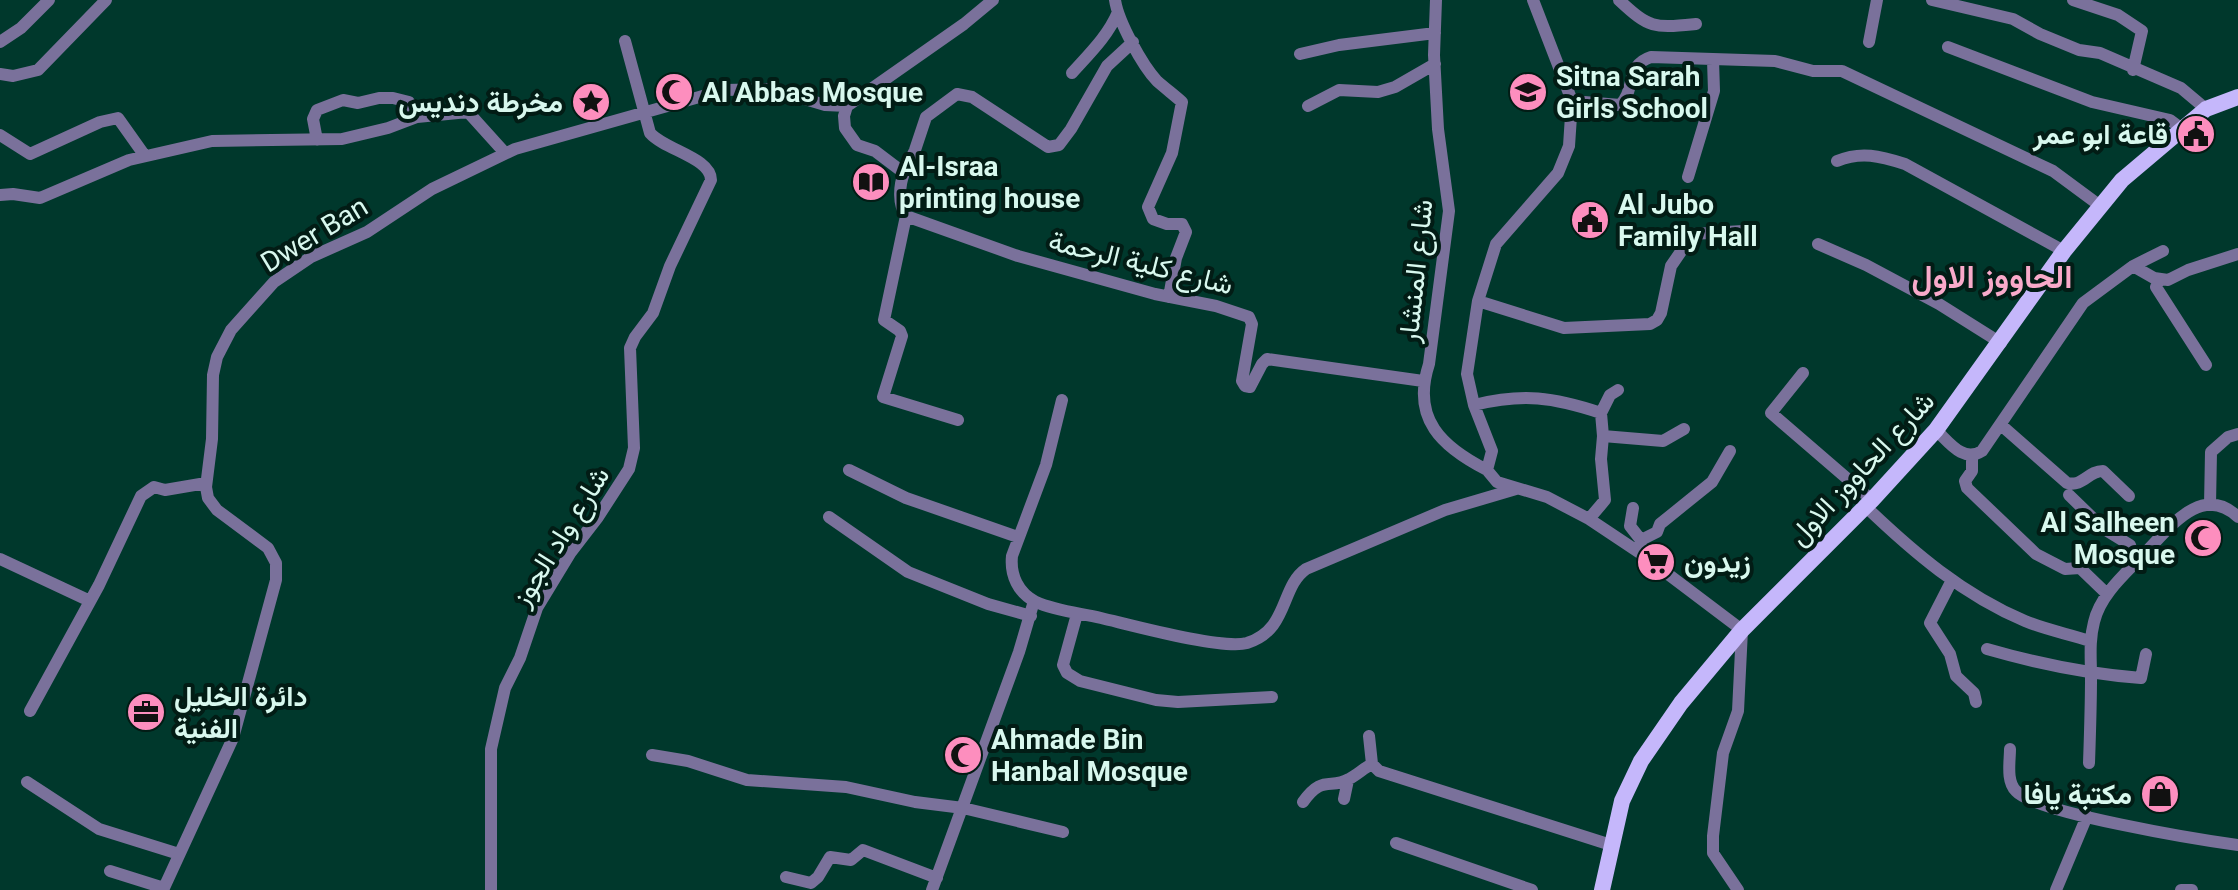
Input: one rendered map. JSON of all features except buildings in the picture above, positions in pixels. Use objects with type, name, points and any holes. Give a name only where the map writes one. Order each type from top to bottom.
[{"type":"main road","name":"شارع الحاووز الاول","points":[[1602,890],[1622,801],[1641,761],[1681,703],[1742,630],[1936,430],[2099,205],[2122,180],[2206,109],[2238,97]]},
{"type":"street","points":[[0,42],[21,28],[49,0]]},
{"type":"street","points":[[0,74],[13,76],[38,70],[106,0]]},
{"type":"street","points":[[904,173],[875,151],[857,145],[845,128],[847,106],[993,0]]},
{"type":"street","name":"شارع المنشار","points":[[1436,0],[1438,129],[1447,175],[1449,211],[1429,364],[1423,381],[1425,406],[1433,430],[1455,454],[1487,470],[1497,482],[1547,497],[1641,547],[1742,630]]},
{"type":"street","points":[[1487,470],[1492,451],[1474,405],[1467,374],[1478,301],[1496,244],[1558,173],[1569,146],[1572,101],[1533,0]]},
{"type":"street","points":[[1619,0],[1645,23],[1667,27],[1696,24]]},
{"type":"street","points":[[1869,42],[1877,0]]},
{"type":"street","points":[[1932,0],[2013,19],[2079,50],[2100,53],[2133,70],[2181,88],[2206,109]]},
{"type":"street","points":[[2073,0],[2118,15],[2142,31],[2133,70]]},
{"type":"street","points":[[1117,6],[1133,42],[1155,79],[1182,102],[1172,153],[1148,207],[1153,219],[1167,224],[1182,224],[1186,232],[1176,258],[1169,297]]},
{"type":"street","points":[[1072,73],[1114,24],[1117,6]]},
{"type":"street","points":[[1300,54],[1339,45],[1435,33]]},
{"type":"street","name":"شارع واد الجوز","points":[[491,890],[491,749],[505,688],[520,658],[537,608],[571,552],[629,469],[634,448],[630,348],[653,313],[670,266],[711,180],[706,166],[655,139],[650,133],[625,41]]},
{"type":"street","points":[[958,420],[883,397],[902,336],[900,331],[884,320],[906,216],[900,200],[904,173],[926,117],[957,94],[972,97],[1048,147],[1059,145],[1107,66],[1133,42]]},
{"type":"street","points":[[1948,47],[2092,102],[2170,120],[2182,129]]},
{"type":"street","points":[[1572,101],[1620,105],[1625,99],[1634,67],[1646,58],[1775,61],[1813,71],[1848,73],[2053,171],[2099,205]]},
{"type":"street","points":[[1688,177],[1714,91],[1713,60]]},
{"type":"street","points":[[1308,106],[1339,90],[1378,92],[1395,87],[1435,64]]},
{"type":"street","name":"Dwer Ban","points":[[206,483],[213,432],[213,375],[217,357],[231,330],[268,287],[306,260],[367,232],[432,189],[505,153],[646,111],[724,90],[751,88],[785,92],[825,105],[847,106]]},
{"type":"street","points":[[317,140],[313,119],[317,110],[343,100],[358,103],[393,98],[409,102],[417,117]]},
{"type":"street","points":[[0,195],[40,198],[129,160],[212,141],[342,139],[417,117],[468,112],[505,153]]},
{"type":"street","points":[[0,135],[30,154],[100,122],[118,118],[145,156]]},
{"type":"street","points":[[1837,161],[1852,154],[1879,155],[1905,164],[2064,251]]},
{"type":"street","name":"شارع كلية الرحمة","points":[[906,216],[1018,256],[1249,317],[1252,324],[1242,381],[1245,386],[1250,387],[1267,359],[1423,381]]},
{"type":"street","points":[[1478,301],[1564,328],[1650,324],[1661,313],[1671,266],[1693,234],[1743,231]]},
{"type":"street","points":[[1818,244],[1866,265],[1939,304],[2001,343]]},
{"type":"street","points":[[1936,430],[1961,453],[1972,456],[1984,449],[2083,303],[2133,266],[2163,251]]},
{"type":"street","points":[[2133,266],[2159,280],[2173,279],[2188,270],[2238,254]]},
{"type":"street","points":[[2159,280],[2156,287],[2206,365]]},
{"type":"street","points":[[1803,373],[1771,413],[1868,503],[1903,542],[1951,582],[2025,621],[2090,641]]},
{"type":"street","points":[[1589,519],[1605,500],[1601,413],[1610,395],[1618,390]]},
{"type":"street","points":[[1474,405],[1509,396],[1562,401],[1601,413]]},
{"type":"street","points":[[1062,400],[1046,465],[1012,556],[1017,586],[1034,601],[1077,614],[1230,644],[1249,642],[1273,625],[1283,610],[1294,581],[1306,569],[1445,510],[1516,489]]},
{"type":"street","points":[[2001,425],[2067,483],[2078,484],[2094,472],[2103,471],[2129,496]]},
{"type":"street","points":[[1603,436],[1663,441],[1684,429]]},
{"type":"street","points":[[2210,505],[2211,452],[2228,437],[2238,434]]},
{"type":"street","points":[[1633,508],[1630,526],[1641,547],[1657,532],[1660,524],[1712,482],[1730,451]]},
{"type":"street","points":[[1972,456],[1972,471],[1965,481],[1967,488],[2036,554],[2065,569],[2080,568],[2107,594]]},
{"type":"street","points":[[849,470],[906,498],[1018,537]]},
{"type":"street","points":[[30,711],[90,601],[141,496],[154,487],[165,490],[206,483],[213,507],[268,548],[276,563],[277,575],[233,738],[163,889],[110,871]]},
{"type":"street","points":[[2069,495],[2104,529],[2130,545],[2135,564]]},
{"type":"street","points":[[2089,763],[2090,641],[2095,618],[2107,594],[2177,518],[2198,507],[2210,505],[2227,509],[2238,517]]},
{"type":"street","points":[[829,517],[908,572],[988,604],[1031,616]]},
{"type":"street","points":[[0,559],[90,601]]},
{"type":"street","points":[[1951,582],[1930,623],[1950,654],[1956,676],[1974,693],[1976,702]]},
{"type":"street","points":[[786,877],[811,883],[830,857],[851,860],[863,850],[935,884],[1034,601]]},
{"type":"street","points":[[1077,614],[1063,665],[1069,675],[1080,681],[1167,702],[1272,697]]},
{"type":"street","points":[[1738,890],[1713,853],[1713,836],[1723,753],[1738,711],[1742,630]]},
{"type":"street","points":[[1987,649],[2033,663],[2091,674],[2141,678],[2146,654]]},
{"type":"street","points":[[1369,736],[1372,764],[1379,771],[1611,845]]},
{"type":"street","points":[[2010,749],[2010,777],[2016,792],[2053,808],[2238,845]]},
{"type":"street","points":[[652,755],[688,761],[747,780],[846,787],[915,802],[963,808],[1063,832]]},
{"type":"street","points":[[1303,802],[1310,792],[1323,784],[1348,780],[1372,764]]},
{"type":"street","points":[[1344,799],[1348,780]]},
{"type":"street","points":[[27,782],[99,829],[179,854]]},
{"type":"street","points":[[2056,890],[2087,816]]},
{"type":"street","points":[[1396,843],[1532,890]]},
{"type":"street","points":[[2181,890],[2192,890]]},
{"type":"place","name":"Al Abbas Mosque","points":[[674,92]]},
{"type":"place","name":"Sitna Sarah Girls School","points":[[1528,92]]},
{"type":"place","name":"مخرطة دنديس","points":[[591,102]]},
{"type":"place","name":"قاعة ابو عمر","points":[[2196,134]]},
{"type":"place","name":"Al-Israa printing house","points":[[871,182]]},
{"type":"place","name":"Al Jubo Family Hall","points":[[1590,220]]},
{"type":"place","name":"Al Salheen Mosque","points":[[2203,538]]},
{"type":"place","name":"زيدون","points":[[1656,562]]},
{"type":"place","name":"دائرة الخليل الفنية","points":[[146,712]]},
{"type":"place","name":"Ahmade Bin Hanbal Mosque","points":[[963,755]]},
{"type":"place","name":"مكتبة يافا","points":[[2160,794]]},
{"type":"district","name":"الحاووز الاول","points":[[1992,277]]}]
